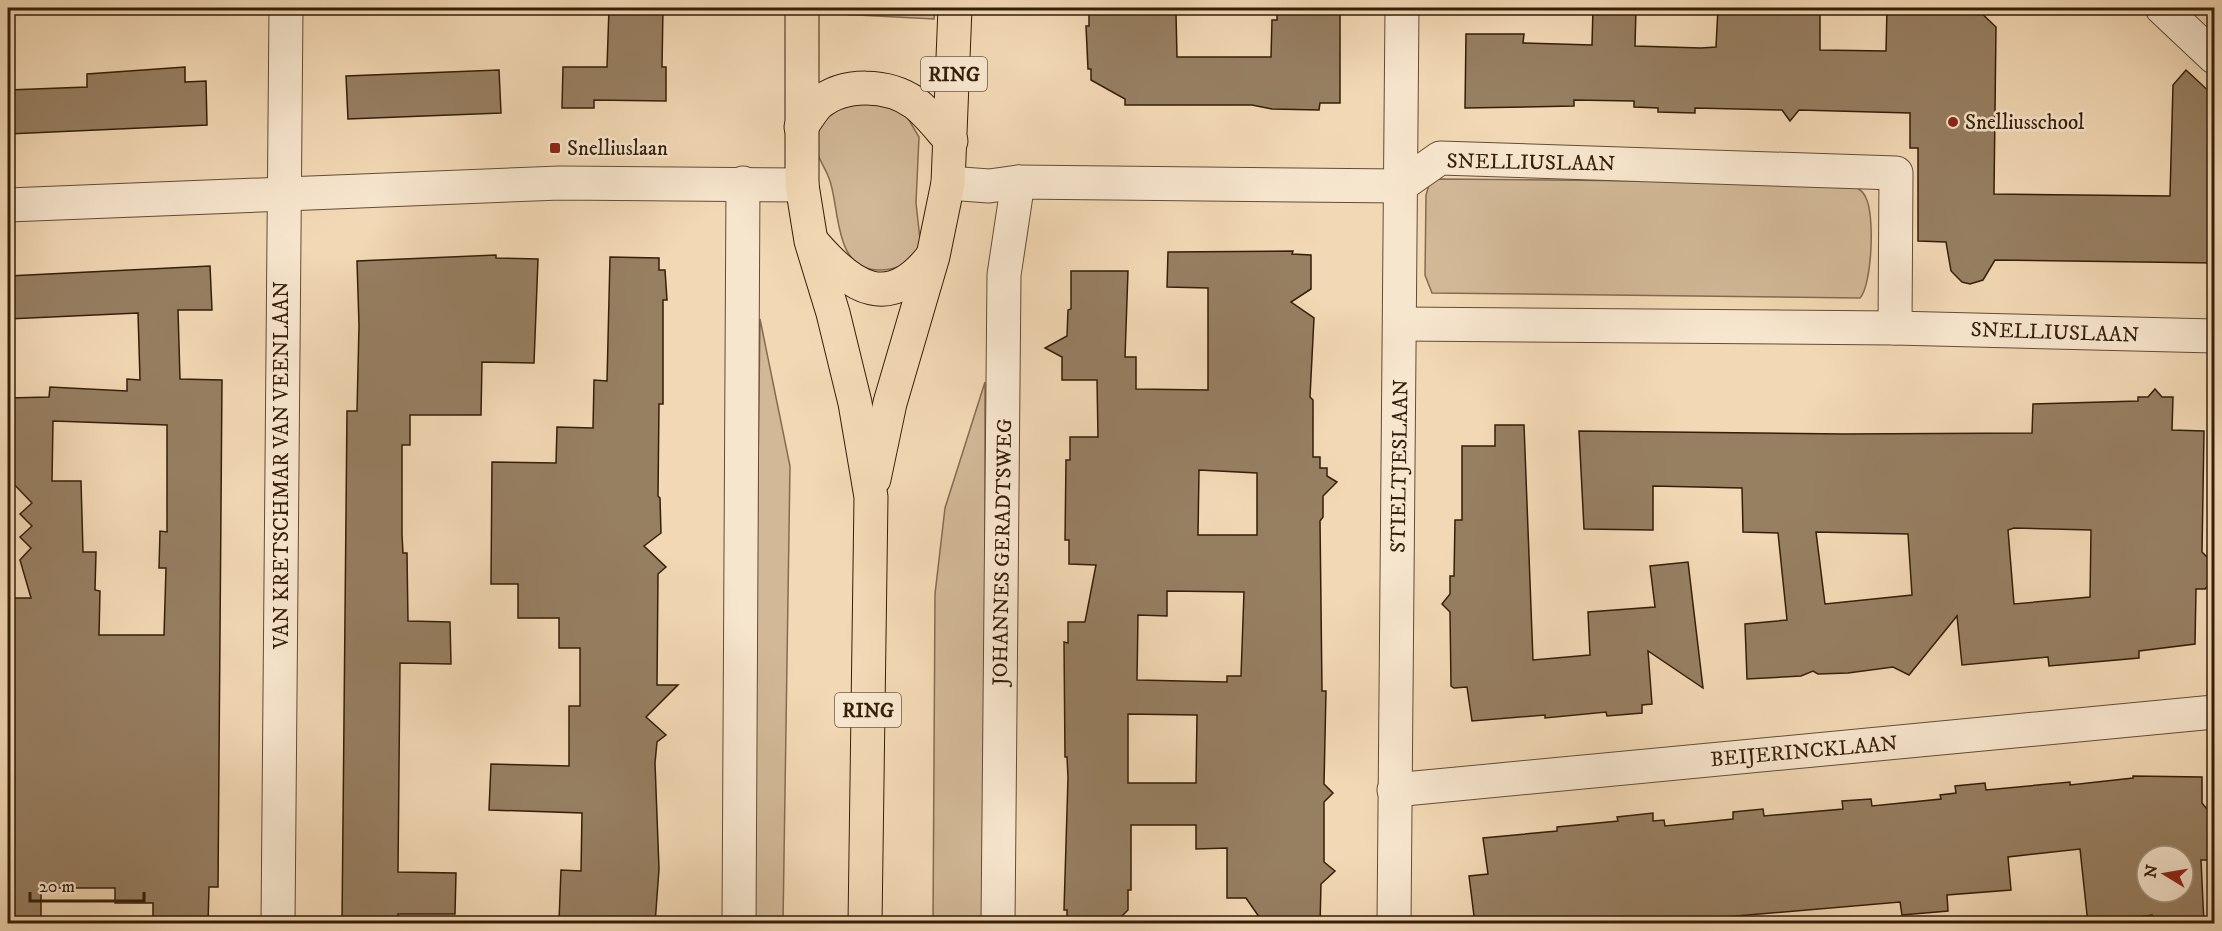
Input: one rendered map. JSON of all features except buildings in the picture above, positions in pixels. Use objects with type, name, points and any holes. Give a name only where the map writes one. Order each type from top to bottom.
[{"type":"main road","name":"RING","points":[[802,8],[802,185],[811,241],[833,313],[855,403],[871,497],[865,924]]},
{"type":"main road","name":"RING","points":[[871,497],[890,403],[933,256],[948,183],[955,8]]},
{"type":"main road","points":[[801,127],[817,105],[837,92],[867,87],[894,94],[915,103],[951,141]]},
{"type":"main road","points":[[811,241],[841,271],[858,284],[873,289],[887,289],[906,283],[920,272],[933,256]]},
{"type":"street","name":"VAN KRETSCHMAR VAN VEENLAAN","points":[[278,924],[286,8]]},
{"type":"street","name":"STIELTJESLAAN","points":[[1394,924],[1402,8]]},
{"type":"street","points":[[2162,8],[2214,57]]},
{"type":"street","name":"SNELLIUSLAAN","points":[[1400,186],[1440,158],[1896,172],[1895,328]]},
{"type":"street","points":[[948,183],[988,186],[1018,182],[1400,186]]},
{"type":"street","name":"JOHANNES GERADTSWEG","points":[[998,924],[1004,275],[1018,182]]},
{"type":"street","points":[[8,205],[284,192],[560,183],[802,185]]},
{"type":"street","points":[[739,924],[743,183]]},
{"type":"street","name":"SNELLIUSLAAN","points":[[1400,324],[1895,328],[2214,336]]},
{"type":"street","name":"BEIJERINCKLAAN","points":[[1394,790],[2214,712]]},
{"type":"shaded area","points":[[819,8],[935,8],[934,19],[819,13]]},
{"type":"shaded area","points":[[848,104],[885,104],[906,115],[919,137],[916,203],[921,248],[908,262],[892,269],[879,270],[864,267],[846,250],[841,237],[830,181],[816,150],[816,132],[822,121]]},
{"type":"shaded area","points":[[1438,179],[1844,183],[1862,192],[1869,207],[1871,250],[1867,279],[1860,298],[1432,293],[1425,275],[1426,195],[1429,185]]},
{"type":"shaded area","points":[[760,319],[790,466],[783,923],[752,924]]},
{"type":"shaded area","points":[[985,382],[985,923],[933,924],[935,594],[945,508]]},
{"type":"place","name":"Snelliusschool","points":[[1953,122]]},
{"type":"place","name":"Snelliuslaan","points":[[555,148]]}]
